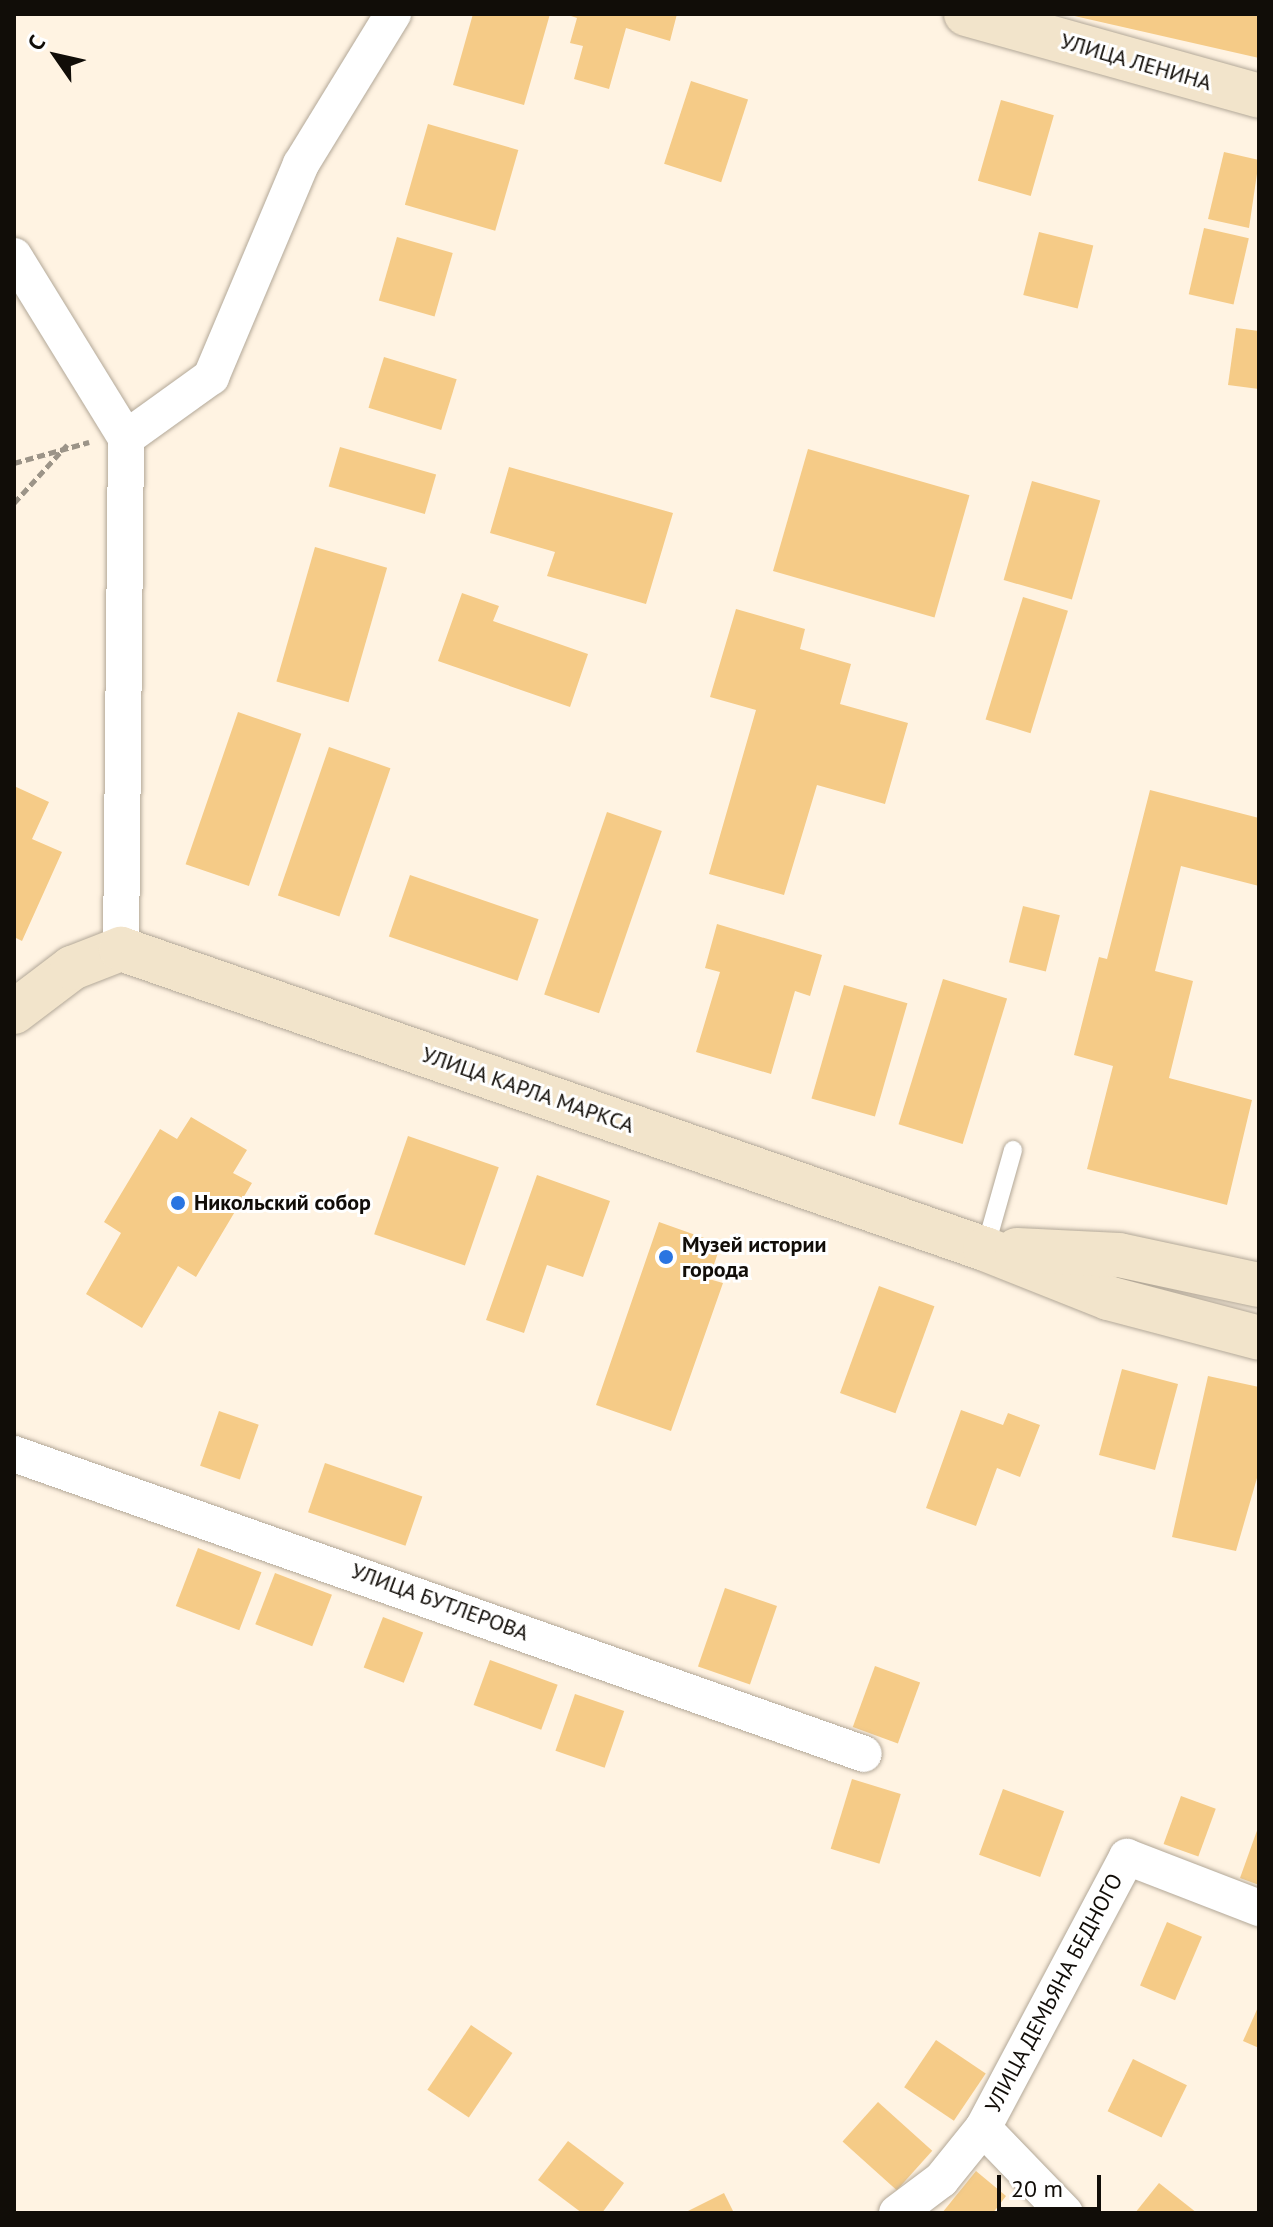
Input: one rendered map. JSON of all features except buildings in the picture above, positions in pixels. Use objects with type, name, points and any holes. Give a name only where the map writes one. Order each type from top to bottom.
[{"type":"main road","name":"УЛИЦА ЛЕНИНА","points":[[966,14],[1259,96]]},
{"type":"main road","points":[[14,1012],[72,968],[121,949]]},
{"type":"main road","name":"УЛИЦА КАРЛА МАРКСА","points":[[121,949],[985,1249],[1108,1298],[1259,1338]]},
{"type":"main road","name":"УЛИЦА КАРЛА МАРКСА","points":[[985,1249],[1119,1255],[1259,1285]]},
{"type":"main road","points":[[1108,1298],[1119,1255]]},
{"type":"street","points":[[126,438],[211,377],[301,164],[393,14]]},
{"type":"street","points":[[14,256],[126,438],[121,949]]},
{"type":"street","name":"УЛИЦА БУТЛЕРОВА","points":[[14,1454],[864,1754]]},
{"type":"street","name":"УЛИЦА ДЕМЬЯНА БЕДНОГО","points":[[897,2213],[941,2180],[983,2128],[1127,1857],[1259,1908]]},
{"type":"street","name":"УЛИЦА ДЕМЬЯНА БЕДНОГО","points":[[983,2128],[1065,2213]]},
{"type":"lane","points":[[985,1249],[1013,1150]]},
{"type":"path","points":[[14,463],[68,445],[126,438]]},
{"type":"path","points":[[14,503],[68,445]]},
{"type":"place","name":"Никольский собор","points":[[178,1203]]},
{"type":"place","name":"Музей истории города","points":[[666,1257]]}]
